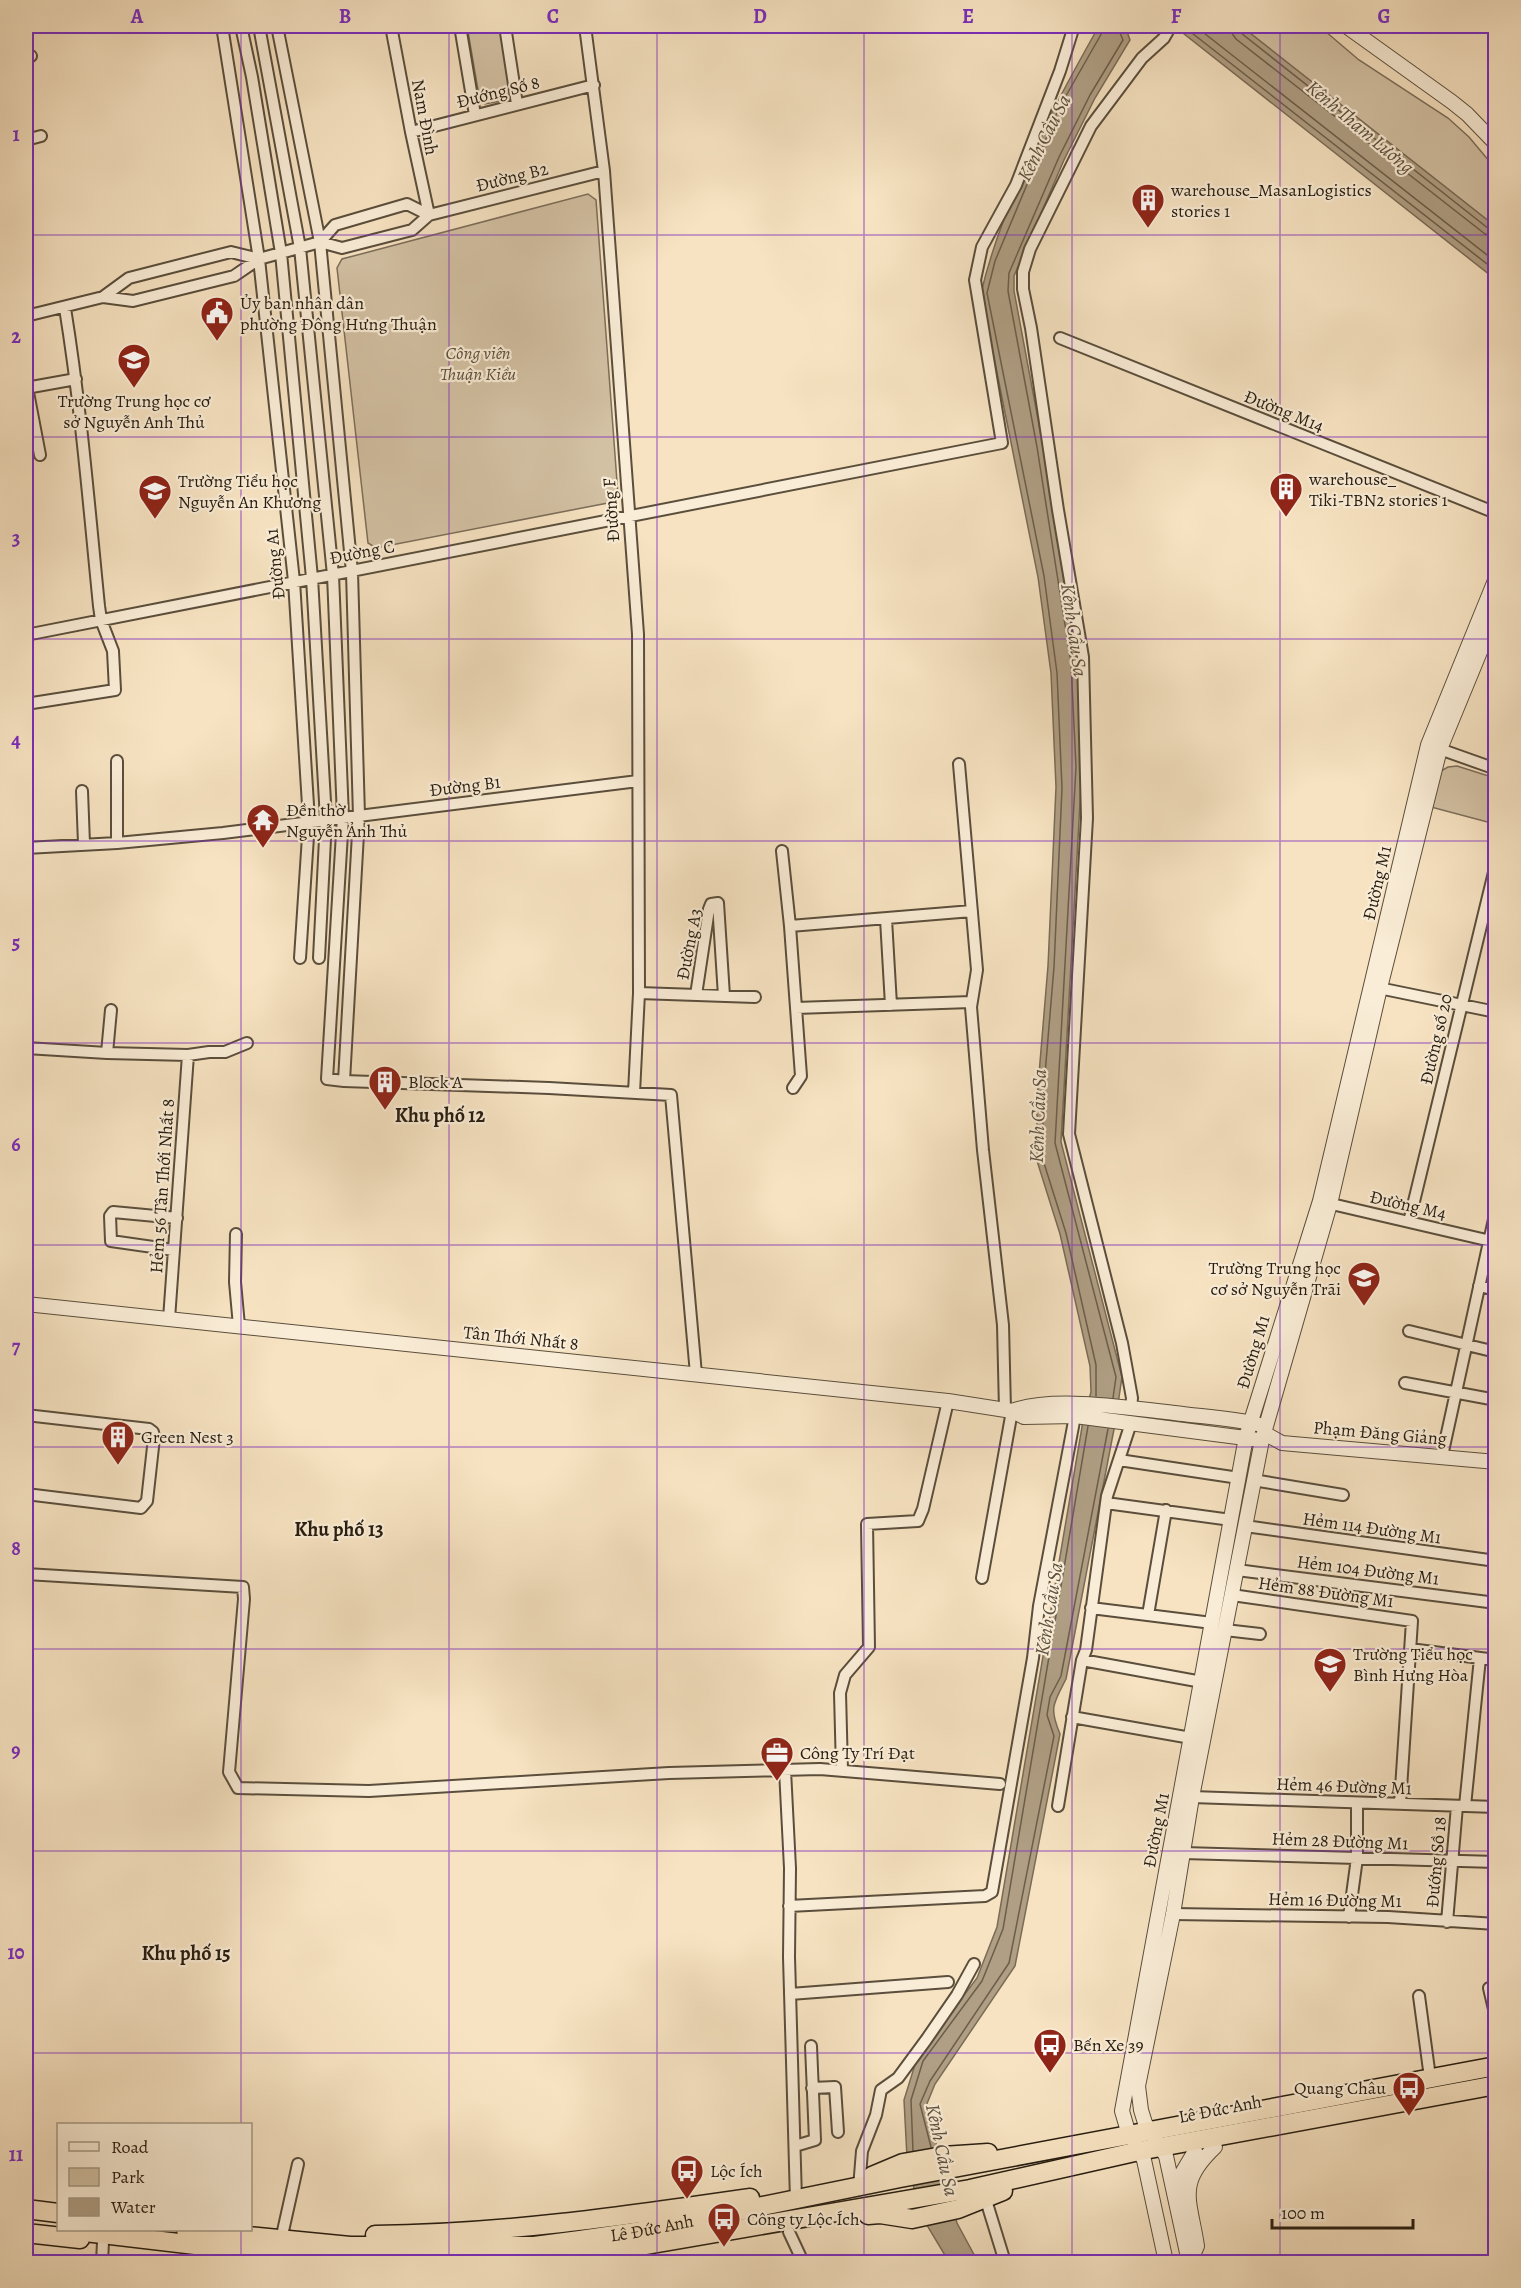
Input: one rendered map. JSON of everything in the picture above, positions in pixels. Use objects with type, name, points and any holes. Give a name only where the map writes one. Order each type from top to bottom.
[{"type":"highway","name":"Lê Đức Anh","points":[[1156,2140],[1429,2070],[1496,2057]]},
{"type":"highway","name":"Lê Đức Anh","points":[[901,2171],[967,2166],[1135,2144],[1496,2066]]},
{"type":"highway","name":"Lê Đức Anh","points":[[446,2262],[632,2256],[905,2201],[977,2193],[1135,2144],[1496,2085]]},
{"type":"highway","name":"Lê Đức Anh","points":[[1156,2140],[1194,2151],[1496,2093]]},
{"type":"highway","name":"Lê Đức Anh","points":[[252,2227],[283,2231],[410,2234],[579,2231],[859,2183],[944,2156],[1135,2144]]},
{"type":"highway","name":"Lê Đức Anh","points":[[585,2262],[789,2232],[874,2214],[912,2219],[958,2209],[977,2193]]},
{"type":"highway","points":[[26,2197],[57,2201]]},
{"type":"highway","points":[[26,2209],[57,2213]]},
{"type":"highway","points":[[26,2224],[57,2228]]},
{"type":"highway","points":[[76,2231],[103,2238],[276,2262]]},
{"type":"highway","name":"Lê Đức Anh","points":[[204,2231],[350,2247],[534,2246],[579,2231]]},
{"type":"highway","points":[[26,2233],[103,2238],[340,2262],[377,2262]]},
{"type":"street","name":"Đường A1","points":[[222,26],[259,259],[294,581],[309,821],[300,958]]},
{"type":"street","name":"Đường A1","points":[[241,26],[252,77],[281,254],[312,578],[326,819],[319,958]]},
{"type":"street","points":[[259,26],[300,248],[333,575],[343,817],[327,1078],[344,1081],[671,1095],[696,1374]]},
{"type":"street","points":[[277,26],[320,242],[352,572],[359,816],[344,1081]]},
{"type":"street","name":"Nam Đình","points":[[392,26],[429,215]]},
{"type":"street","points":[[460,26],[475,115]]},
{"type":"street","points":[[505,26],[517,104]]},
{"type":"street","name":"Đường F","points":[[585,26],[604,171],[638,634],[639,993],[634,1093]]},
{"type":"street","name":"Đường C","points":[[26,635],[1002,443],[975,280],[982,247],[1016,185],[1060,71],[1074,26]]},
{"type":"street","points":[[1346,26],[1359,30],[1452,102],[1496,144]]},
{"type":"street","points":[[1131,1408],[1132,1398],[1122,1343],[1069,1134],[1087,818],[1083,657],[1023,289],[1023,272],[1030,249],[1091,126],[1142,58],[1164,38],[1168,31]]},
{"type":"street","name":"Đướng Số 8","points":[[411,132],[594,85]]},
{"type":"street","points":[[26,140],[41,136]]},
{"type":"street","name":"Đường B2","points":[[320,242],[342,248],[412,230],[429,215],[604,171]]},
{"type":"street","name":"Đường B2","points":[[103,297],[133,301],[234,276],[259,259],[320,242],[335,225],[407,204],[429,215]]},
{"type":"street","name":"Đường B2","points":[[26,316],[103,297],[129,278],[231,252],[259,259]]},
{"type":"street","points":[[26,704],[115,690],[113,651],[101,620],[90,499],[65,308]]},
{"type":"street","name":"Đường M14","points":[[1060,338],[1496,513]]},
{"type":"street","points":[[40,455],[26,388],[76,379]]},
{"type":"street","name":"Đường M1","points":[[1166,2262],[1135,2144],[1122,2111],[1176,1853],[1192,1797],[1219,1627],[1231,1520],[1264,1433],[1325,1202],[1434,747],[1496,578]]},
{"type":"street","name":"Đường M1","points":[[1434,747],[1496,613]]},
{"type":"street","points":[[1434,747],[1496,769]]},
{"type":"street","points":[[117,761],[117,843]]},
{"type":"street","points":[[959,764],[977,970],[971,1002],[983,1150],[1003,1325],[1008,1410],[982,1578]]},
{"type":"street","name":"Đường B1","points":[[26,848],[117,843],[223,833],[638,781]]},
{"type":"street","points":[[82,791],[84,844]]},
{"type":"street","points":[[782,850],[801,1076],[793,1088]]},
{"type":"street","name":"Đường số 20","points":[[1409,1222],[1496,864]]},
{"type":"street","name":"Đường A3","points":[[696,995],[709,909],[711,904],[718,903],[724,996]]},
{"type":"street","points":[[790,926],[972,911]]},
{"type":"street","points":[[886,919],[891,1005]]},
{"type":"street","points":[[1376,987],[1496,1012]]},
{"type":"street","points":[[639,993],[755,997]]},
{"type":"street","points":[[796,1008],[971,1002]]},
{"type":"street","points":[[107,1053],[111,1010]]},
{"type":"street","points":[[26,1048],[188,1056],[208,1052],[225,1052],[247,1042]]},
{"type":"street","name":"Hẻm 56 Tân Thới Nhất 8","points":[[169,1319],[188,1056]]},
{"type":"street","name":"Đường M1","points":[[1193,2259],[1156,2140],[1141,2110],[1138,2086],[1173,1914],[1176,1853],[1191,1738],[1202,1682],[1219,1627],[1232,1595],[1245,1526],[1246,1437],[1325,1202]]},
{"type":"street","name":"Đường M4","points":[[1325,1202],[1492,1241]]},
{"type":"street","points":[[1442,1456],[1479,1286],[1492,1241],[1496,1210]]},
{"type":"street","points":[[174,1250],[111,1241],[110,1216],[112,1212],[177,1218]]},
{"type":"street","points":[[236,1234],[235,1282],[239,1326]]},
{"type":"street","points":[[1479,1286],[1496,1290]]},
{"type":"street","name":"Tân Thới Nhất 8","points":[[26,1304],[948,1401],[1008,1410],[1024,1418],[1076,1410]]},
{"type":"street","points":[[1409,1331],[1496,1352]]},
{"type":"street","points":[[1406,1383],[1496,1400]]},
{"type":"street","points":[[842,1770],[840,1693],[845,1675],[868,1647],[867,1524],[918,1521],[923,1509],[948,1401]]},
{"type":"street","name":"Phạm Đăng Giảng","points":[[1076,1410],[1131,1408],[1250,1422],[1282,1443],[1496,1462]]},
{"type":"street","points":[[789,1906],[972,1897],[985,1896],[992,1892],[1040,1606],[1076,1410]]},
{"type":"street","name":"Phạm Đăng Giảng","points":[[1076,1410],[1131,1423],[1246,1437],[1264,1433]]},
{"type":"street","points":[[26,1415],[149,1429],[153,1432],[154,1438],[147,1501],[141,1508],[26,1494]]},
{"type":"street","points":[[1058,1806],[1082,1660],[1086,1650],[1106,1503],[1131,1423]]},
{"type":"street","points":[[1119,1460],[1343,1495]]},
{"type":"street","points":[[1106,1503],[1231,1520]]},
{"type":"street","points":[[1148,1615],[1166,1510]]},
{"type":"street","name":"Hẻm 114 Đường M1","points":[[1245,1526],[1496,1561]]},
{"type":"street","name":"Hẻm 104 Đường M1","points":[[1237,1570],[1496,1603]]},
{"type":"street","points":[[26,1574],[243,1587],[243,1611],[229,1772],[237,1788],[369,1791],[470,1787],[669,1773],[785,1770],[842,1770],[1000,1784]]},
{"type":"street","name":"Hẻm 88 Đường M1","points":[[1232,1595],[1412,1621],[1400,1804]]},
{"type":"street","points":[[1091,1608],[1260,1634]]},
{"type":"street","points":[[1410,1649],[1496,1660]]},
{"type":"street","name":"Đướng Sồ 18","points":[[1447,1922],[1480,1658]]},
{"type":"street","points":[[1082,1660],[1202,1682]]},
{"type":"street","points":[[1072,1717],[1191,1738]]},
{"type":"street","points":[[785,1770],[796,2195]]},
{"type":"street","name":"Hẻm 46 Đường M1","points":[[1192,1797],[1496,1807]]},
{"type":"street","points":[[1349,1917],[1357,1858],[1357,1803]]},
{"type":"street","name":"Hẻm 28 Đường M1","points":[[1176,1853],[1496,1862]]},
{"type":"street","name":"Hẻm 16 Đường M1","points":[[1173,1914],[1388,1917],[1496,1924]]},
{"type":"street","points":[[859,2183],[862,2151],[876,2115],[881,2090],[898,2078],[957,1995],[974,1964]]},
{"type":"street","points":[[790,1994],[948,1982]]},
{"type":"street","points":[[1490,1988],[1496,2018]]},
{"type":"street","points":[[1419,1996],[1429,2070]]},
{"type":"street","points":[[795,2146],[815,2140],[811,2046]]},
{"type":"street","points":[[812,2088],[835,2087],[838,2132]]},
{"type":"street","points":[[1193,2259],[1197,2246],[1188,2185],[1195,2170],[1215,2147]]},
{"type":"street","points":[[1193,2259],[1181,2178],[1194,2151]]},
{"type":"street","points":[[283,2231],[298,2164]]},
{"type":"street","points":[[977,2193],[1005,2262]]},
{"type":"street","points":[[789,2232],[803,2262]]},
{"type":"street","points":[[102,2262],[103,2238]]},
{"type":"green space","points":[[467,26],[501,26],[510,93],[506,100],[485,104],[479,96]]},
{"type":"green space","points":[[1241,26],[1319,26],[1359,60],[1448,118],[1469,137],[1495,168],[1495,226]]},
{"type":"green space","name":"Công viên Thuận Kiều","points":[[588,194],[596,200],[618,495],[613,502],[376,548],[368,543],[337,268],[342,259]]},
{"type":"green space","points":[[1457,766],[1495,778],[1495,824],[1431,807],[1441,771]]},
{"type":"water","name":"Kênh Cầu Sa","points":[[1099,26],[1123,26],[1130,40],[1095,98],[1064,160],[1014,276],[1014,291],[1043,446],[1077,663],[1082,767],[1061,1142],[1122,1377],[1066,1679],[1054,1706],[1054,1718],[1060,1734],[1015,1966],[935,2084],[926,2106],[957,2223],[978,2262],[949,2262],[928,2227],[915,2193],[907,2157],[904,2100],[917,2058],[977,1978],[997,1927],[1083,1421],[1091,1392],[1090,1366],[1060,1234],[1037,1161],[1037,1098],[1048,966],[1056,787],[1051,673],[1038,577],[981,293],[1002,224],[1031,155]]},
{"type":"water","name":"Kênh Tham Lương","points":[[1174,26],[1241,26],[1495,226],[1495,279]]},
{"type":"place","name":"warehouse_MasanLogistics stories 1","points":[[1148,229]]},
{"type":"place","name":"Ủy ban nhân dân phường Đông Hưng Thuận","points":[[217,342]]},
{"type":"place","name":"Trường Trung học cơ sở Nguyễn Anh Thủ","points":[[134,389]]},
{"type":"place","name":"warehouse_ Tiki-TBN2 stories 1","points":[[1286,518]]},
{"type":"place","name":"Trường Tiểu học Nguyễn An Khương","points":[[155,520]]},
{"type":"place","name":"Đền thờ Nguyễn Ảnh Thủ","points":[[263,849]]},
{"type":"place","name":"Block A","points":[[385,1111]]},
{"type":"place","name":"Trường Trung học cơ sở Nguyễn Trãi","points":[[1364,1307]]},
{"type":"place","name":"Green Nest 3","points":[[118,1466]]},
{"type":"place","name":"Trường Tiểu học Bình Hưng Hòa","points":[[1330,1693]]},
{"type":"place","name":"Công Ty Trí Đạt","points":[[777,1782]]},
{"type":"place","name":"Bến Xe 39","points":[[1050,2074]]},
{"type":"place","name":"Quang Châu","points":[[1409,2117]]},
{"type":"place","name":"Lộc Ích","points":[[687,2200]]},
{"type":"place","name":"Công ty Lộc Ích","points":[[724,2248]]},
{"type":"district","name":"Khu phố 12","points":[[440,1115]]},
{"type":"district","name":"Khu phố 13","points":[[339,1529]]},
{"type":"district","name":"Khu phố 15","points":[[186,1953]]}]
